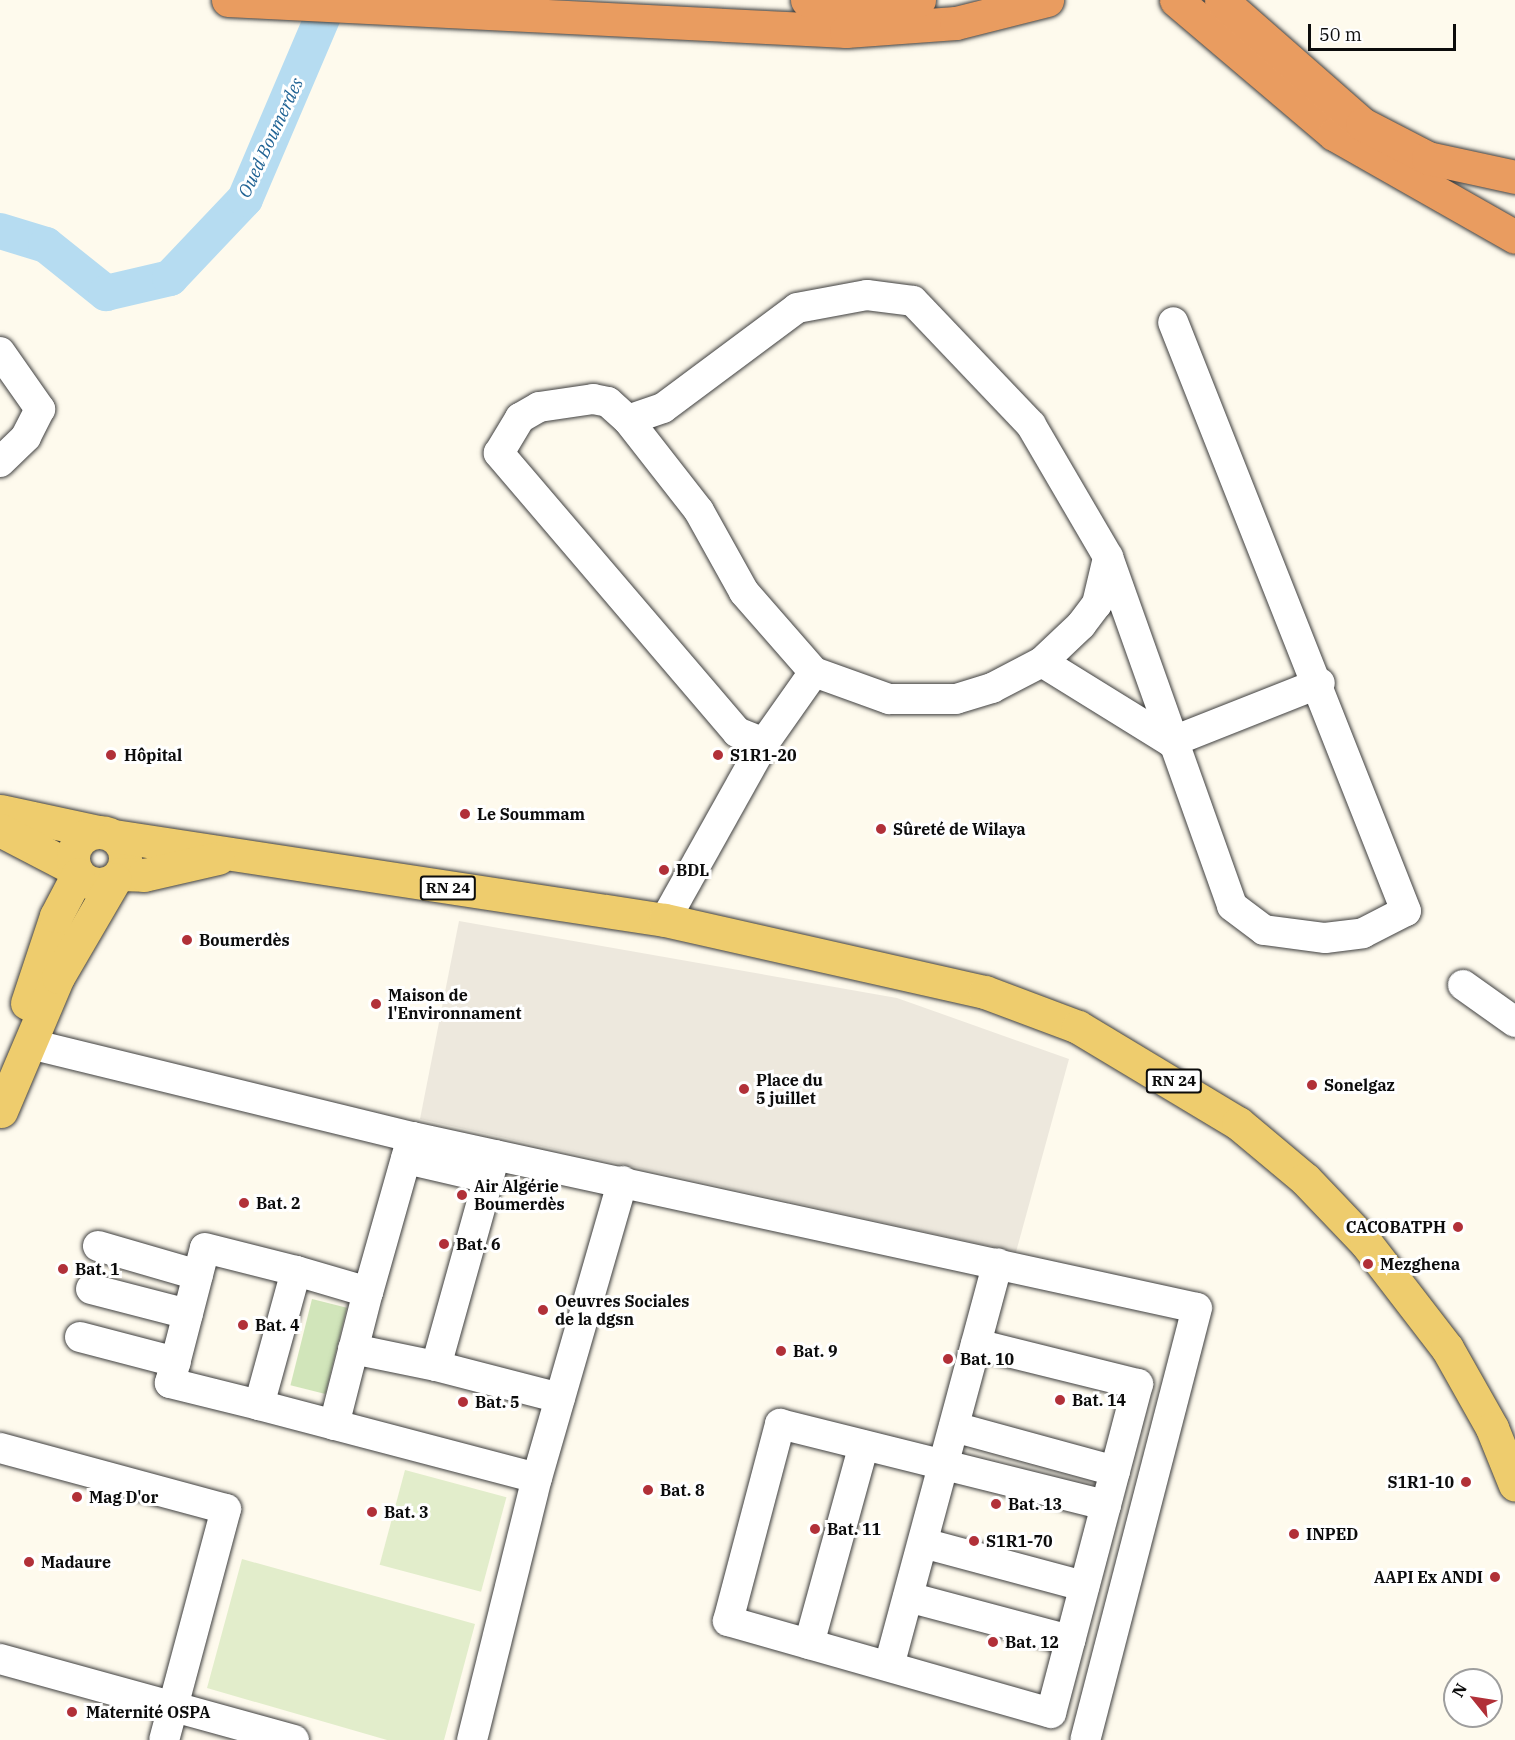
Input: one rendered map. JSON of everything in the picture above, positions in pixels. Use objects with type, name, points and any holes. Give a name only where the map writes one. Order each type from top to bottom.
[{"type":"highway","points":[[228,0],[327,8],[846,31],[924,28],[1047,0]]},
{"type":"highway","points":[[807,0],[919,0]]},
{"type":"highway","points":[[1176,0],[1334,134],[1386,168],[1515,237]]},
{"type":"highway","points":[[1221,0],[1362,124],[1436,161],[1515,177]]},
{"type":"main road","name":"RN 24","points":[[0,811],[106,834],[665,920],[985,992],[1078,1027],[1230,1117],[1305,1179],[1379,1256],[1447,1348],[1492,1428],[1515,1485]]},
{"type":"main road","points":[[0,830],[76,871],[95,884],[118,877]]},
{"type":"main road","points":[[0,1077],[56,916],[76,871],[77,845],[106,834],[125,858],[118,877],[58,977],[0,1115]]},
{"type":"main road","points":[[44,854],[56,916]]},
{"type":"main road","name":"RN 24","points":[[118,877],[162,872],[231,854]]},
{"type":"street","points":[[628,420],[663,408],[797,308],[867,296],[913,301],[1031,425],[1108,557],[1171,742],[1232,906],[1264,930],[1325,938],[1363,933],[1406,911],[1320,683],[1173,322]]},
{"type":"street","points":[[0,352],[40,409],[26,437],[0,462]]},
{"type":"street","points":[[764,743],[737,732],[499,453],[520,418],[539,407],[593,399],[608,402],[628,420],[699,511],[744,592],[814,672],[878,696],[922,702],[992,688],[1042,662],[1097,604],[1108,557]]},
{"type":"street","points":[[1042,662],[1171,742]]},
{"type":"street","points":[[665,920],[764,743],[814,672]]},
{"type":"street","points":[[1171,742],[1320,683]]},
{"type":"street","points":[[1463,985],[1515,1022]]},
{"type":"street","points":[[30,1044],[409,1148],[492,1167],[622,1181],[1197,1308],[1084,1740]]},
{"type":"street","points":[[334,1425],[368,1292],[409,1148]]},
{"type":"street","points":[[436,1366],[492,1167]]},
{"type":"street","points":[[472,1740],[537,1478],[622,1181]]},
{"type":"street","points":[[98,1246],[198,1275]]},
{"type":"street","points":[[368,1292],[206,1248],[170,1383],[537,1478]]},
{"type":"street","points":[[889,1666],[998,1263]]},
{"type":"street","points":[[259,1405],[296,1271]]},
{"type":"street","points":[[91,1289],[188,1314]]},
{"type":"street","points":[[80,1337],[176,1362]]},
{"type":"street","points":[[976,1344],[1138,1384],[1051,1713],[728,1621],[780,1424],[1106,1505]]},
{"type":"street","points":[[353,1349],[436,1366],[560,1398]]},
{"type":"street","points":[[954,1426],[1115,1472]]},
{"type":"street","points":[[809,1644],[864,1445]]},
{"type":"street","points":[[0,1448],[226,1509],[164,1740]]},
{"type":"street","points":[[922,1543],[1084,1586]]},
{"type":"street","points":[[908,1598],[1070,1640]]},
{"type":"street","points":[[0,1659],[290,1740]]},
{"type":"green space","points":[[312,1299],[347,1308],[325,1394],[290,1385]]},
{"type":"green space","points":[[405,1470],[506,1497],[481,1592],[380,1565]]},
{"type":"green space","points":[[242,1559],[475,1624],[444,1740],[387,1740],[207,1688]]},
{"type":"shaded area","name":"Place du 5 juillet","points":[[459,921],[897,998],[1069,1059],[1016,1252],[420,1119]]},
{"type":"waterway","name":"Oued Boumerdes","points":[[0,231],[46,245],[106,293],[170,278],[245,199],[330,0]]},
{"type":"place","name":"Hôpital","points":[[111,755]]},
{"type":"place","name":"S1R1-20","points":[[718,755]]},
{"type":"place","name":"Le Soummam","points":[[465,814]]},
{"type":"place","name":"Sûreté de Wilaya","points":[[881,829]]},
{"type":"place","name":"BDL","points":[[664,870]]},
{"type":"place","name":"Boumerdès","points":[[187,940]]},
{"type":"place","name":"Maison de l'Environnament","points":[[376,1004]]},
{"type":"place","name":"Sonelgaz","points":[[1312,1085]]},
{"type":"place","name":"Place du 5 juillet","points":[[744,1089]]},
{"type":"place","name":"Air Algérie Boumerdès","points":[[462,1195]]},
{"type":"place","name":"Bat. 2","points":[[244,1203]]},
{"type":"place","name":"CACOBATPH","points":[[1458,1227]]},
{"type":"place","name":"Bat. 6","points":[[444,1244]]},
{"type":"place","name":"Mezghena","points":[[1368,1264]]},
{"type":"place","name":"Bat. 1","points":[[63,1269]]},
{"type":"place","name":"Oeuvres Sociales de la dgsn","points":[[543,1310]]},
{"type":"place","name":"Bat. 4","points":[[243,1325]]},
{"type":"place","name":"Bat. 9","points":[[781,1351]]},
{"type":"place","name":"Bat. 10","points":[[948,1359]]},
{"type":"place","name":"Bat. 14","points":[[1060,1400]]},
{"type":"place","name":"Bat. 5","points":[[463,1402]]},
{"type":"place","name":"S1R1-10","points":[[1466,1482]]},
{"type":"place","name":"Bat. 8","points":[[648,1490]]},
{"type":"place","name":"Mag D'or","points":[[77,1497]]},
{"type":"place","name":"Bat. 13","points":[[996,1504]]},
{"type":"place","name":"Bat. 3","points":[[372,1512]]},
{"type":"place","name":"Bat. 11","points":[[815,1529]]},
{"type":"place","name":"INPED","points":[[1294,1534]]},
{"type":"place","name":"S1R1-70","points":[[974,1541]]},
{"type":"place","name":"Madaure","points":[[29,1562]]},
{"type":"place","name":"AAPI Ex ANDI","points":[[1495,1577]]},
{"type":"place","name":"Bat. 12","points":[[993,1642]]},
{"type":"place","name":"Maternité OSPA","points":[[72,1712]]}]
